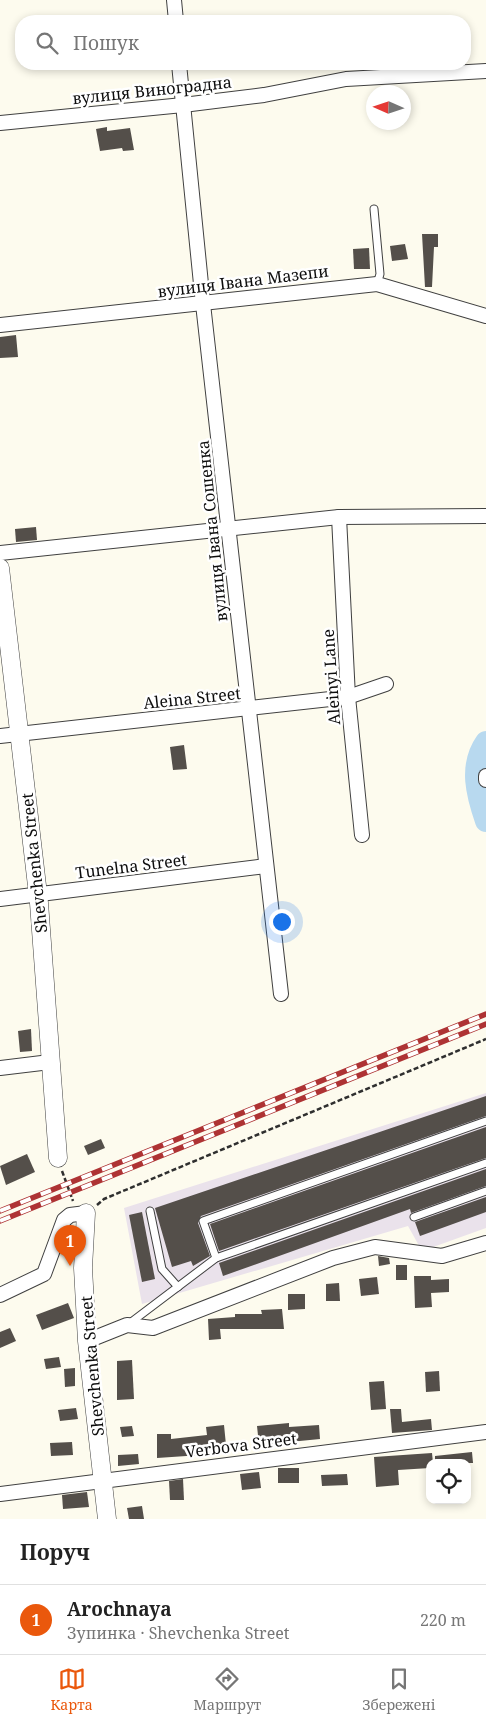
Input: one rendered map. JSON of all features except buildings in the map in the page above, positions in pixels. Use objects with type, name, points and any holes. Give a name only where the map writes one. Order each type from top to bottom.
[{"type":"street","points":[[174,0],[175,15]]},
{"type":"street","name":"вулиця Івана Сошенка","points":[[180,70],[203,304],[230,528],[281,994]]},
{"type":"street","name":"вулиця Виноградна","points":[[0,123],[183,106],[264,95],[346,80],[486,71]]},
{"type":"street","name":"вулиця Івана Мазепи","points":[[0,326],[376,284],[486,316]]},
{"type":"street","points":[[0,553],[339,517],[486,516]]},
{"type":"street","name":"Aleinyi Lane","points":[[339,517],[348,697],[362,835]]},
{"type":"street","name":"Shevchenka Street","points":[[0,568],[38,895],[58,1158]]},
{"type":"street","name":"Aleina Street","points":[[0,736],[249,710],[348,697],[386,684]]},
{"type":"street","name":"Tunelna Street","points":[[0,899],[266,866]]},
{"type":"street","points":[[0,1068],[50,1062]]},
{"type":"street","points":[[0,1295],[44,1274],[64,1220],[70,1215],[86,1213]]},
{"type":"street","name":"Shevchenka Street","points":[[86,1213],[83,1268],[87,1341],[107,1519]]},
{"type":"street","points":[[87,1341],[127,1326],[153,1328],[333,1258],[375,1247],[442,1256],[486,1243]]},
{"type":"street","name":"Verbova Street","points":[[0,1494],[486,1432]]},
{"type":"lane","points":[[374,209],[380,274],[376,284]]},
{"type":"lane","points":[[216,1258],[203,1221],[486,1121]]},
{"type":"lane","points":[[127,1326],[216,1258],[486,1163]]},
{"type":"lane","points":[[414,1217],[486,1191]]},
{"type":"lane","points":[[150,1211],[162,1269],[178,1287]]},
{"type":"path","points":[[58,1158],[72,1200],[86,1213],[104,1199],[486,1039]]},
{"type":"shaded area","points":[[486,1093],[486,1228],[422,1251],[408,1226],[142,1304],[124,1208]]},
{"type":"waterway","points":[[486,742],[481,751],[476,771],[476,781],[486,821]]},
{"type":"railway","points":[[0,1211],[486,1014]]},
{"type":"railway","points":[[0,1221],[486,1024]]},
{"type":"place","name":"Arochnaya","points":[[70,1266]]}]
